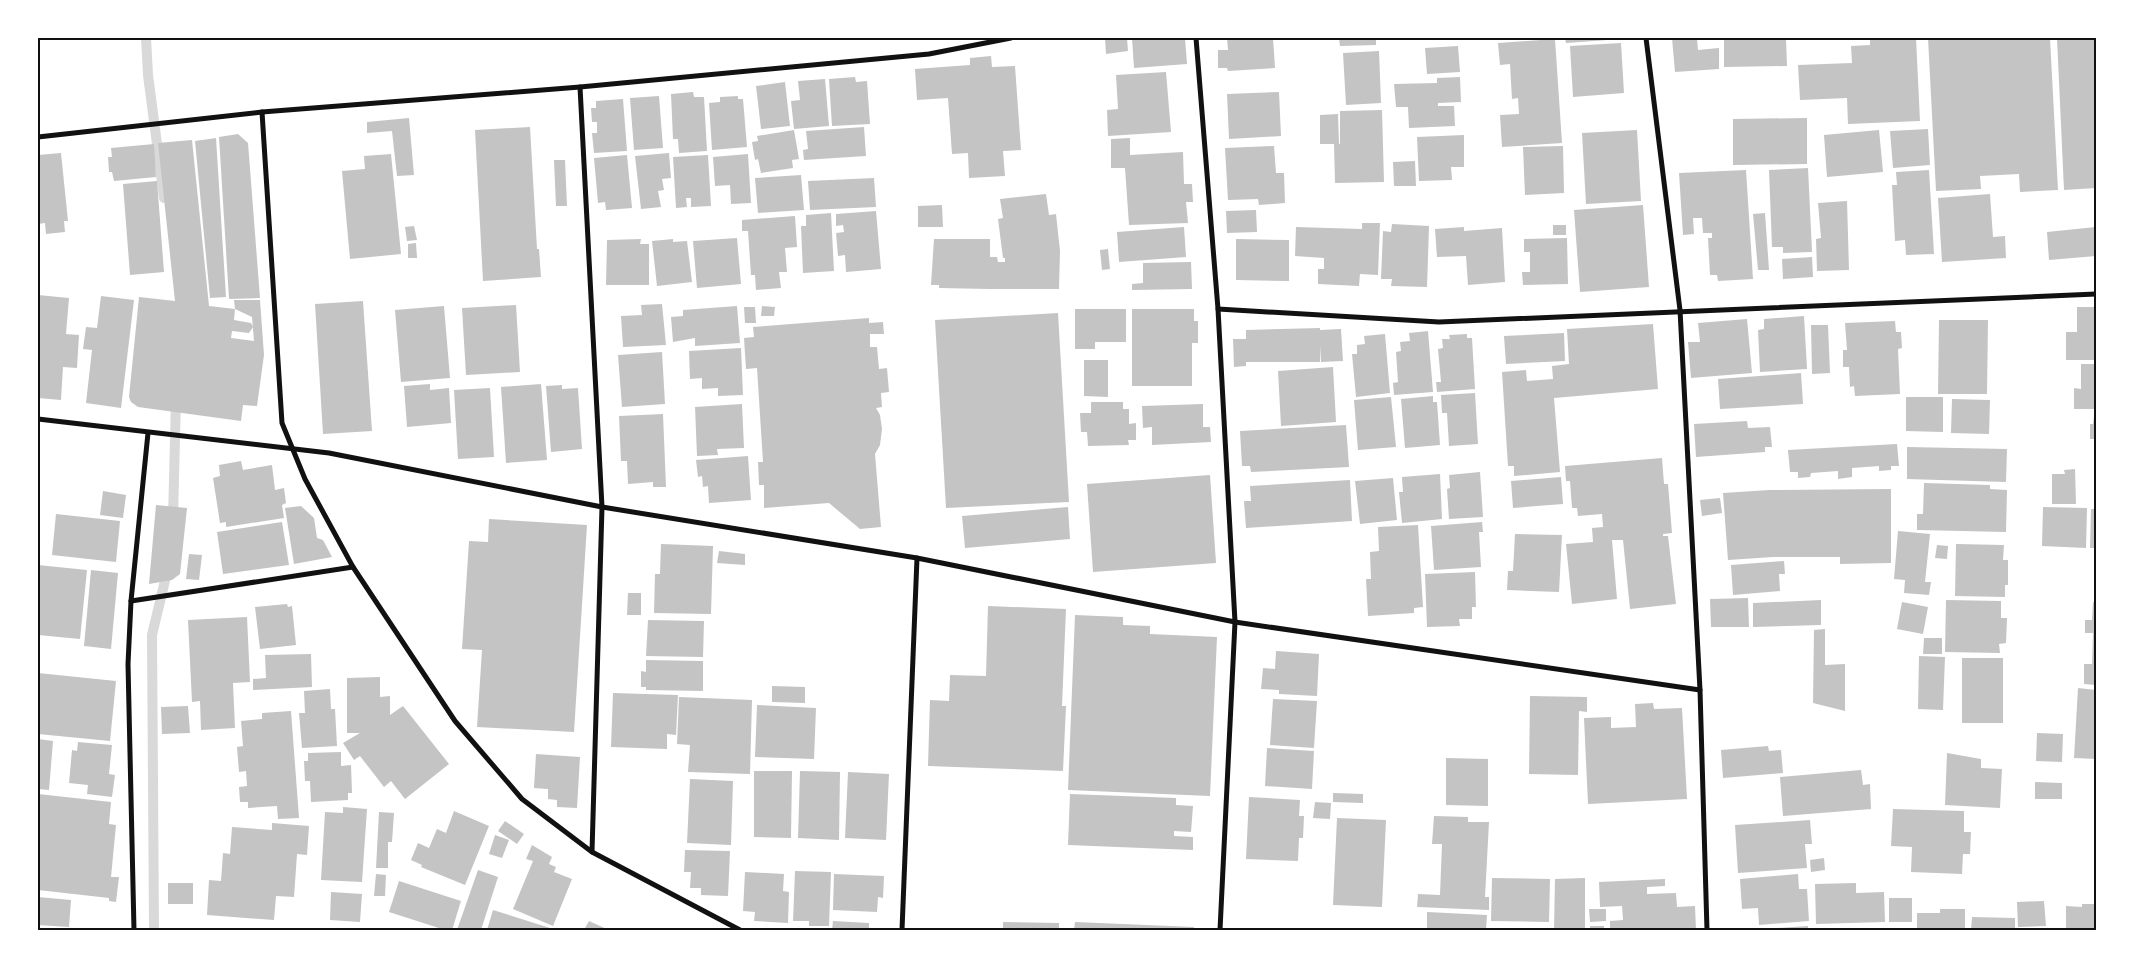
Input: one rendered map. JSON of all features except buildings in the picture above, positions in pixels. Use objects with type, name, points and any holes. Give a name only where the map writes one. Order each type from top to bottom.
[{"type":"street","points":[[38,137],[262,112],[580,87],[929,54],[1011,38]]},
{"type":"street","points":[[1196,38],[1218,309],[1234,622],[1220,930]]},
{"type":"street","points":[[1646,38],[1680,310],[1700,690],[1707,930]]},
{"type":"street","points":[[580,87],[602,507],[592,852]]},
{"type":"street","points":[[262,112],[282,423],[304,479],[353,568],[454,721],[522,799],[592,852],[740,930]]},
{"type":"street","points":[[1218,309],[1439,322],[1680,310],[2096,294]]},
{"type":"street","points":[[38,419],[329,453],[602,507],[917,558],[1234,622],[1700,690]]},
{"type":"street","points":[[134,930],[128,664],[131,601],[148,433]]},
{"type":"street","points":[[902,930],[917,558]]},
{"type":"street","points":[[131,601],[353,568]]},
{"type":"waterway","points":[[146,38],[148,75],[164,198]]},
{"type":"waterway","points":[[173,519],[176,399]]},
{"type":"waterway","points":[[154,930],[152,635],[168,568]]}]
